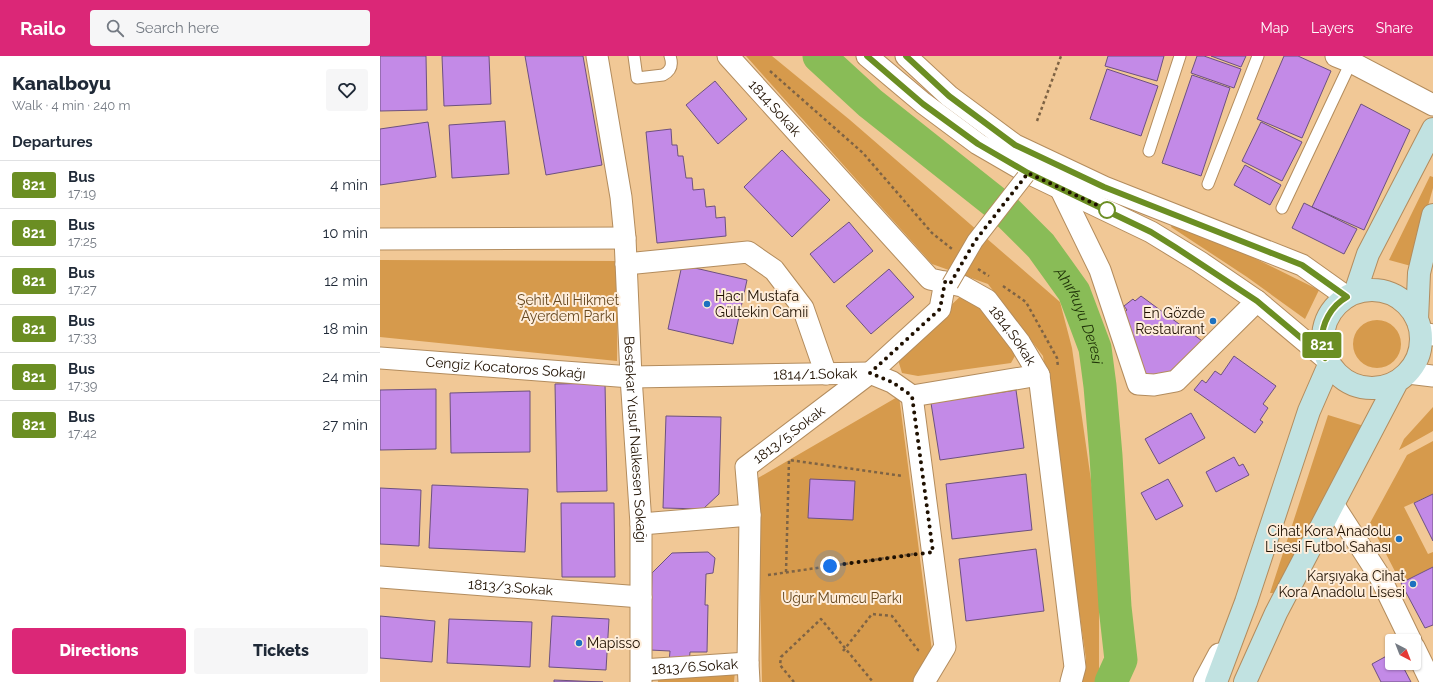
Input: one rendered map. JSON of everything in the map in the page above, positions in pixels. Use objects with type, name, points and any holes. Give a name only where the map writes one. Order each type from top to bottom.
[{"type":"main road","points":[[1351,295],[1368,254],[1433,129]]},
{"type":"main road","points":[[1245,682],[1276,613],[1333,504],[1403,378],[1416,361],[1421,347],[1424,329],[1419,273],[1433,216]]},
{"type":"main road","points":[[1403,378],[1381,388],[1364,389],[1348,383],[1334,373],[1327,362],[1322,343],[1323,327],[1330,312],[1341,300],[1351,295],[1369,290],[1384,291],[1398,297],[1409,307],[1424,329]]},
{"type":"main road","points":[[1216,682],[1246,602],[1327,362]]},
{"type":"street","name":"Bestekar Yusuf Nalkesen Sokağı","points":[[597,56],[621,197],[625,238],[631,377],[641,524],[642,676]]},
{"type":"street","name":"1814.Sokak","points":[[728,56],[930,279],[962,286],[987,300],[1020,343],[1039,375],[1075,667],[1071,682]]},
{"type":"street","points":[[867,56],[923,104],[972,139],[1028,173],[1059,186],[1151,232],[1200,262],[1257,301],[1327,362]]},
{"type":"street","points":[[906,56],[949,96],[1015,145],[1104,187],[1302,265],[1351,295]]},
{"type":"street","points":[[1343,59],[1433,105]]},
{"type":"street","points":[[870,373],[940,309],[947,283],[975,241],[1028,173]]},
{"type":"street","points":[[1059,186],[1100,270],[1138,384],[1154,385],[1176,381],[1257,301]]},
{"type":"street","points":[[380,239],[625,238]]},
{"type":"street","points":[[626,264],[748,252],[774,270],[803,308],[826,374]]},
{"type":"street","name":"Cengiz Kocatoros Sokağı","points":[[380,358],[631,377]]},
{"type":"street","name":"1814/1.Sokak","points":[[631,377],[870,373],[892,382],[912,396]]},
{"type":"street","name":"1813/5.Sokak","points":[[749,673],[750,515],[746,467],[870,373]]},
{"type":"street","points":[[924,682],[945,647],[912,396],[1039,375]]},
{"type":"street","points":[[1403,378],[1433,376]]},
{"type":"street","points":[[1333,504],[1380,577],[1411,634]]},
{"type":"street","points":[[641,524],[750,515]]},
{"type":"street","name":"1813/3.Sokak","points":[[380,576],[641,598]]},
{"type":"street","points":[[1204,682],[1246,602]]},
{"type":"street","points":[[1255,682],[1276,613]]},
{"type":"street","points":[[1421,654],[1431,682]]},
{"type":"street","name":"1813/6.Sokak","points":[[642,676],[749,673]]},
{"type":"lane","points":[[634,56],[637,78],[663,75],[667,73],[672,64],[670,56]]},
{"type":"lane","points":[[1149,151],[1180,56]]},
{"type":"lane","points":[[1208,184],[1258,56]]},
{"type":"lane","points":[[1282,208],[1343,59]]},
{"type":"path","points":[[1037,121],[1061,56]]},
{"type":"path","points":[[765,66],[863,153],[932,232]]},
{"type":"path","points":[[786,572],[789,460],[923,479]]},
{"type":"path","points":[[766,575],[933,552]]},
{"type":"path","points":[[843,651],[872,614],[892,616],[918,650],[939,657]]},
{"type":"path","points":[[794,682],[780,665],[781,657],[821,619],[873,682]]},
{"type":"green space","points":[[746,56],[772,56],[850,120],[1060,302],[1072,348],[1099,536],[1099,671],[1096,682],[1081,682],[1086,659],[1043,356],[988,284],[932,264]]},
{"type":"green space","points":[[1430,176],[1433,177],[1433,188],[1411,266],[1389,260]]},
{"type":"green space","points":[[1175,219],[1319,290],[1305,319],[1247,277],[1171,227]]},
{"type":"green space","name":"Şehit Ali Hikmet Ayerdem Parkı","points":[[380,260],[618,261],[617,361],[380,337]]},
{"type":"green space","points":[[964,293],[971,294],[1016,354],[1011,363],[918,376],[902,373],[899,363],[900,353]]},
{"type":"green space","points":[[1377,320],[1386,322],[1394,327],[1399,335],[1401,344],[1399,353],[1394,361],[1386,366],[1377,368],[1368,366],[1360,361],[1355,353],[1353,344],[1355,335],[1360,327],[1368,322]]},
{"type":"green space","name":"Uğur Mumcu Parkı","points":[[899,396],[932,651],[913,682],[762,682],[758,478]]},
{"type":"green space","points":[[1433,407],[1433,431],[1399,450],[1404,439]]},
{"type":"green space","points":[[1328,415],[1364,426],[1275,593],[1270,593]]},
{"type":"green space","points":[[1433,441],[1433,494],[1404,507],[1428,554],[1433,552],[1433,567],[1401,583],[1370,523],[1407,455]]},
{"type":"green space","points":[[657,670],[735,671],[734,682],[658,682]]},
{"type":"building","points":[[380,56],[426,56],[427,110],[380,111]]},
{"type":"building","points":[[442,56],[489,56],[491,104],[444,106]]},
{"type":"building","points":[[525,56],[583,56],[602,165],[546,175]]},
{"type":"building","points":[[1108,56],[1164,56],[1157,81],[1105,66]]},
{"type":"building","points":[[1197,56],[1204,56],[1241,69],[1234,88],[1191,73]]},
{"type":"building","points":[[1211,56],[1246,56],[1241,67]]},
{"type":"building","points":[[1284,56],[1298,56],[1331,71],[1302,138],[1257,119]]},
{"type":"building","points":[[1107,69],[1158,86],[1141,136],[1090,119]]},
{"type":"building","points":[[1192,75],[1230,88],[1201,176],[1162,163]]},
{"type":"building","points":[[715,81],[747,119],[718,144],[686,105]]},
{"type":"building","points":[[1361,104],[1410,130],[1364,230],[1312,207]]},
{"type":"building","points":[[505,121],[509,174],[452,178],[449,125]]},
{"type":"building","points":[[428,122],[436,177],[380,185],[380,129]]},
{"type":"building","points":[[1261,122],[1302,142],[1282,181],[1242,161]]},
{"type":"building","points":[[671,129],[672,145],[677,145],[678,156],[683,156],[686,178],[692,178],[693,190],[704,189],[706,207],[715,206],[716,218],[725,217],[726,236],[657,243],[646,132]]},
{"type":"building","points":[[782,150],[830,200],[792,237],[744,187]]},
{"type":"building","points":[[1245,165],[1281,185],[1270,205],[1234,185]]},
{"type":"building","points":[[1304,203],[1357,229],[1344,254],[1292,228]]},
{"type":"building","points":[[849,222],[873,251],[834,283],[810,254]]},
{"type":"building","name":"Hacı Mustafa Gültekin Camii","points":[[682,265],[747,280],[733,344],[668,329]]},
{"type":"building","points":[[889,269],[914,297],[871,334],[846,306]]},
{"type":"building","points":[[1141,296],[1205,343],[1204,352],[1149,384],[1121,315],[1127,310],[1124,306],[1133,299],[1135,301]]},
{"type":"building","points":[[1234,356],[1276,386],[1263,404],[1268,408],[1260,420],[1263,422],[1255,433],[1194,390],[1202,380],[1206,383],[1215,371],[1221,375]]},
{"type":"building","points":[[605,383],[607,491],[557,492],[555,384]]},
{"type":"building","points":[[436,389],[436,449],[380,450],[380,390]]},
{"type":"building","points":[[1016,390],[1024,448],[940,460],[931,403]]},
{"type":"building","points":[[530,391],[530,452],[451,453],[450,393]]},
{"type":"building","points":[[1191,413],[1205,438],[1159,464],[1145,439]]},
{"type":"building","points":[[666,416],[721,417],[719,494],[703,509],[663,508]]},
{"type":"building","points":[[1234,457],[1239,466],[1243,464],[1249,475],[1216,492],[1206,472]]},
{"type":"building","points":[[1026,474],[1032,530],[952,539],[946,484]]},
{"type":"building","points":[[810,479],[855,481],[853,520],[808,518]]},
{"type":"building","points":[[1168,479],[1183,506],[1156,520],[1141,493]]},
{"type":"building","points":[[432,485],[528,489],[525,552],[429,548]]},
{"type":"building","points":[[380,488],[421,490],[419,546],[380,544]]},
{"type":"building","points":[[1433,494],[1433,541],[1414,503]]},
{"type":"building","points":[[561,503],[614,503],[615,577],[562,577]]},
{"type":"building","points":[[1036,549],[1044,611],[966,621],[959,559]]},
{"type":"building","points":[[708,552],[715,558],[713,573],[706,574],[705,605],[708,605],[707,652],[690,652],[689,664],[669,663],[670,651],[650,650],[652,573],[672,553]]},
{"type":"building","points":[[1433,567],[1433,625],[1425,628],[1401,583]]},
{"type":"building","points":[[380,616],[435,621],[432,662],[380,658]]},
{"type":"building","name":"Mapisso","points":[[552,616],[609,619],[606,670],[549,667]]},
{"type":"building","points":[[449,619],[532,622],[530,667],[447,663]]},
{"type":"building","points":[[1385,657],[1385,670],[1405,670],[1411,682],[1381,682],[1372,664]]},
{"type":"building","points":[[554,680],[603,682],[554,682]]},
{"type":"waterway","name":"Ahırkuyu Deresi","points":[[819,56],[870,103],[1006,211],[1041,246],[1074,292],[1095,348],[1100,386],[1106,456],[1115,607],[1121,660],[1111,682]]},
{"type":"bus line","name":"821","points":[[867,56],[923,104],[978,144],[1028,173],[1059,186],[1151,232],[1200,262],[1257,301],[1325,358],[1322,343],[1323,327],[1330,312],[1341,300],[1347,297],[1302,265],[1252,244],[1104,187],[1015,145],[949,96],[906,56]]},
{"type":"place","name":"Hacı Mustafa Gültekin Camii","points":[[707,304]]},
{"type":"place","name":"En Gözde Restaurant","points":[[1213,321]]},
{"type":"place","name":"Cihat Kora Anadolu Lisesi Futbol Sahası","points":[[1399,539]]},
{"type":"place","name":"Karşıyaka Cihat Kora Anadolu Lisesi","points":[[1413,584]]},
{"type":"place","name":"Mapisso","points":[[579,643]]},
{"type":"route","points":[[830,566],[933,552],[912,396],[892,382],[870,373],[940,309],[945,282],[950,284],[975,241],[1028,173],[1059,186],[1112,212],[1107,210]]}]
